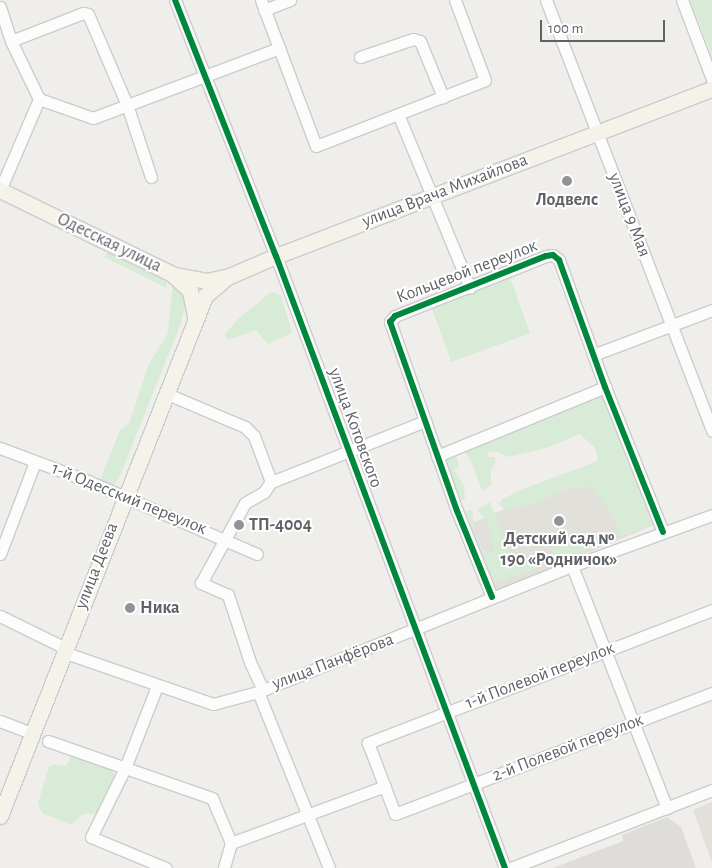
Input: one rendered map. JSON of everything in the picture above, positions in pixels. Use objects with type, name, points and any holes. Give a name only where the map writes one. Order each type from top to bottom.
[{"type":"main road","name":"улица Врача Михайлова","points":[[195,316],[204,296],[227,277],[276,256],[712,88]]},
{"type":"main road","name":"Одесская улица","points":[[0,190],[172,274],[190,291],[195,316]]},
{"type":"main road","points":[[172,274],[206,280],[227,277]]},
{"type":"main road","name":"улица Деева","points":[[2,807],[195,316]]},
{"type":"street","name":"улица Котовского","points":[[175,0],[276,256],[414,631],[505,868]]},
{"type":"street","points":[[290,0],[262,5],[316,146],[485,80],[454,0]]},
{"type":"street","name":"улица 9 Мая","points":[[546,0],[595,133],[604,150],[711,427]]},
{"type":"street","points":[[682,0],[712,79]]},
{"type":"street","points":[[0,7],[11,41],[39,99],[93,118],[279,48]]},
{"type":"street","points":[[11,41],[83,13],[88,14],[127,105],[151,177]]},
{"type":"street","points":[[360,57],[413,38],[420,41],[443,97]]},
{"type":"street","points":[[0,190],[39,99]]},
{"type":"street","points":[[398,114],[430,197],[470,288]]},
{"type":"street","name":"Кольцевой переулок","points":[[492,597],[425,421],[390,322],[395,316],[553,254],[559,260],[604,386],[663,532]]},
{"type":"street","points":[[593,355],[712,310]]},
{"type":"street","points":[[438,456],[604,386]]},
{"type":"street","points":[[165,392],[245,427],[254,436],[271,482]]},
{"type":"street","points":[[329,868],[250,662],[228,595],[201,583],[224,538],[245,503],[264,492],[271,482],[425,421]]},
{"type":"street","name":"1-й Одесский переулок","points":[[0,448],[88,481],[124,498],[224,538],[257,554]]},
{"type":"street","points":[[0,554],[4,533],[35,462]]},
{"type":"street","name":"улица Панфёрова","points":[[0,616],[64,650],[157,686],[213,704],[261,691],[414,631],[492,597],[712,514]]},
{"type":"street","points":[[572,566],[666,808]]},
{"type":"street","name":"1-й Полевой переулок","points":[[385,786],[368,743],[712,610]]},
{"type":"street","points":[[157,686],[124,768],[91,836],[166,868]]},
{"type":"street","name":"2-й Полевой переулок","points":[[385,786],[396,814],[712,693]]},
{"type":"street","points":[[0,720],[31,733]]},
{"type":"street","points":[[48,741],[212,798],[231,843],[224,868]]},
{"type":"street","points":[[231,843],[385,786]]},
{"type":"street","points":[[511,868],[712,790]]},
{"type":"shaded area","name":"Детский сад № 190 «Родничок»","points":[[627,457],[656,524],[494,593],[466,525]]},
{"type":"shaded area","points":[[712,802],[712,862],[693,810]]},
{"type":"shaded area","points":[[667,817],[681,827],[696,868],[553,868],[623,841],[622,835]]},
{"type":"green space","points":[[690,0],[712,0],[712,57]]},
{"type":"green space","points":[[110,251],[167,277],[166,288],[104,257]]},
{"type":"green space","points":[[509,275],[530,333],[451,362],[430,304]]},
{"type":"green space","points":[[173,280],[181,289],[185,304],[181,323],[120,476],[111,488],[99,483],[120,430],[129,424],[149,364],[168,333]]},
{"type":"green space","points":[[271,292],[281,295],[292,333],[268,344],[256,330],[228,340],[225,334],[238,319]]},
{"type":"green space","points":[[602,394],[655,524],[620,537],[615,518],[591,487],[570,488],[536,503],[506,510],[499,504],[502,499],[526,488],[595,462],[598,458],[595,448],[580,434],[546,448],[507,457],[498,452],[488,452],[489,457],[494,457],[496,462],[491,470],[491,486],[482,490],[471,461],[463,449]]},
{"type":"green space","points":[[455,452],[459,466],[454,470],[464,486],[465,499],[457,503],[439,458]]},
{"type":"green space","points":[[490,502],[513,561],[524,562],[538,557],[539,560],[538,568],[491,585],[461,512],[472,510],[475,535],[485,555],[495,551],[486,520],[477,510]]},
{"type":"green space","points":[[602,532],[607,542],[553,562],[549,559],[553,548]]},
{"type":"green space","points":[[72,755],[110,767],[118,780],[97,814],[83,814],[71,825],[42,813],[38,803],[49,767],[55,764],[66,766]]},
{"type":"cycle path","points":[[175,0],[276,256],[505,868]]},
{"type":"cycle path","points":[[492,597],[457,511],[390,322],[395,316],[546,256],[553,255],[559,260],[605,387],[663,532]]},
{"type":"place","name":"Лодвелс","points":[[567,181]]},
{"type":"place","name":"Детский сад № 190 «Родничок»","points":[[559,521]]},
{"type":"place","name":"ТП-4004","points":[[239,525]]},
{"type":"place","name":"Ника","points":[[130,608]]}]
